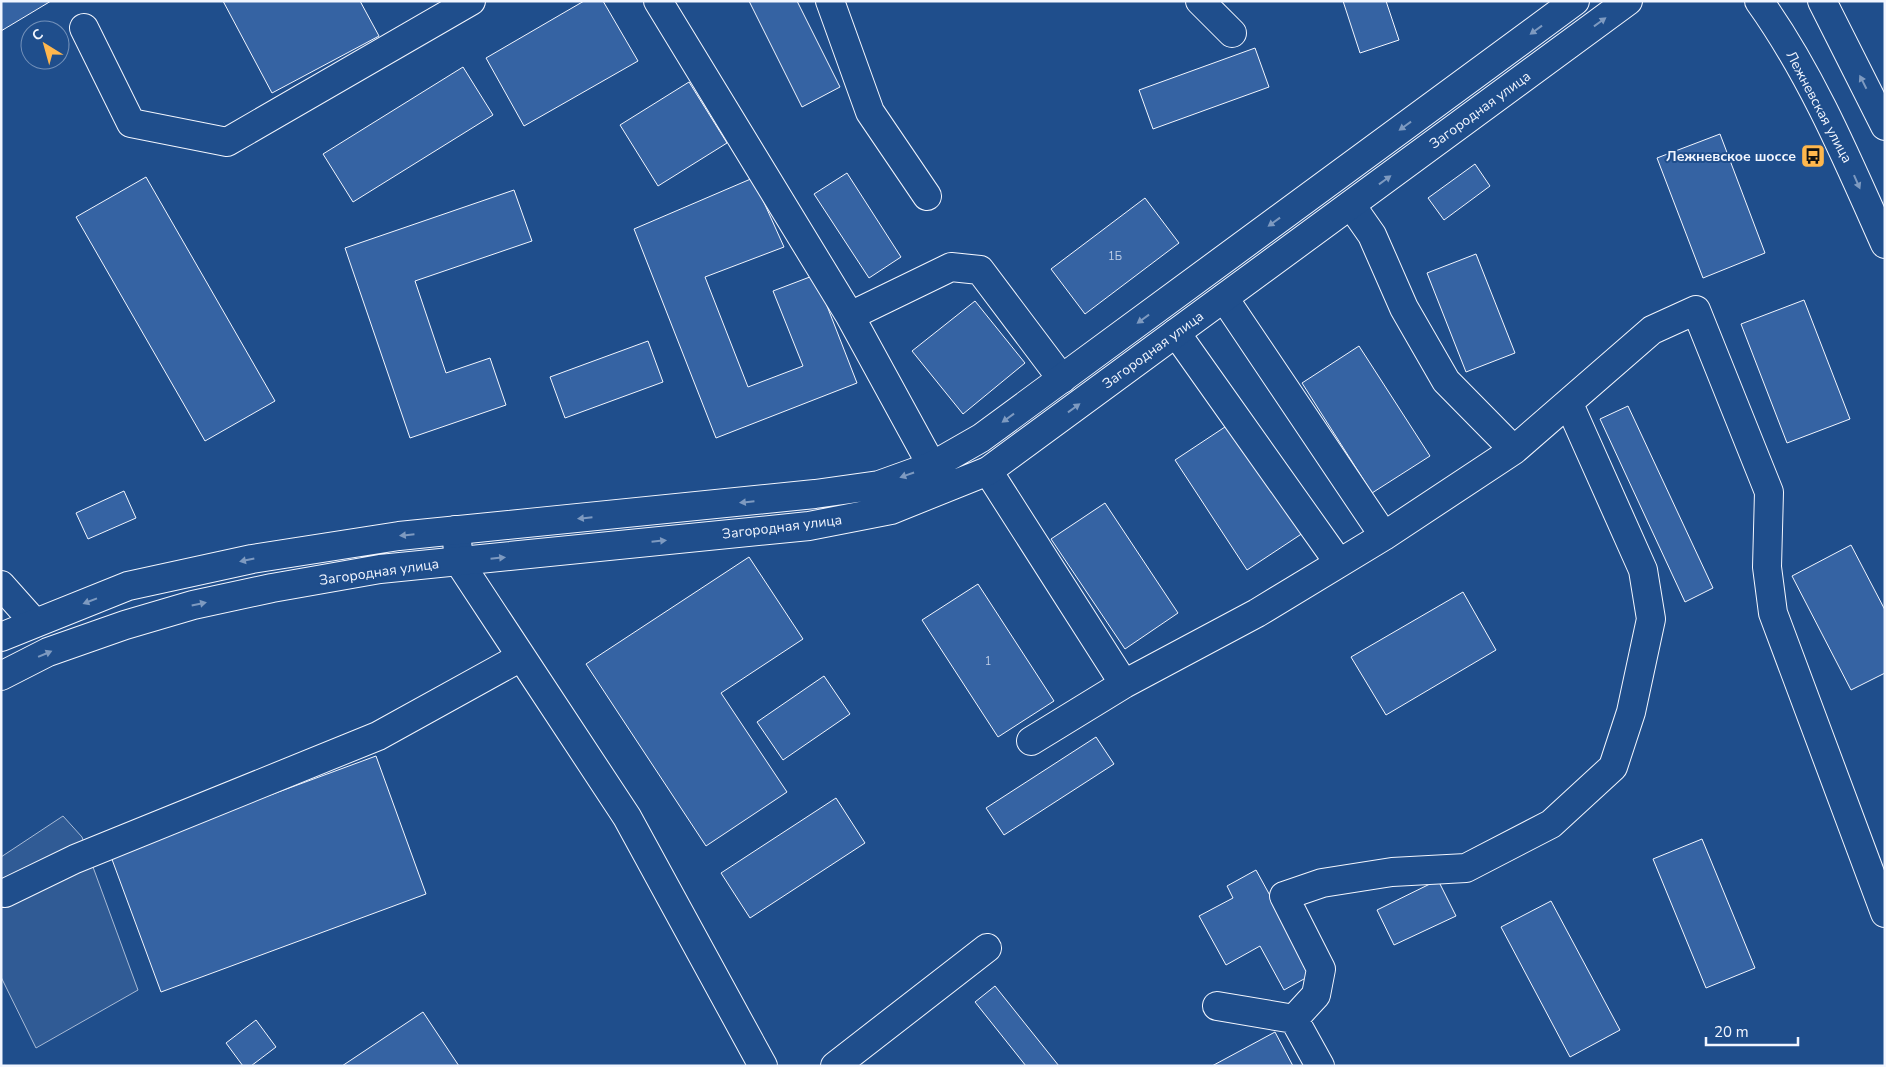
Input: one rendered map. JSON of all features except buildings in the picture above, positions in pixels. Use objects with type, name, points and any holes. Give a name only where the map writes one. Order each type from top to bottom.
[{"type":"main road","points":[[84,28],[131,123],[227,142],[471,1]]},
{"type":"main road","points":[[658,1],[850,316],[932,466]]},
{"type":"main road","points":[[830,1],[870,112],[927,196]]},
{"type":"main road","points":[[1200,1],[1232,33]]},
{"type":"main road","name":"Загородная улица","points":[[1,637],[34,622],[128,586],[252,559],[399,536],[815,494],[879,485],[932,466],[981,438],[1575,1]]},
{"type":"main road","name":"Загородная улица","points":[[1,676],[48,652],[124,625],[193,605],[380,569],[809,526],[891,510],[988,471],[1628,1]]},
{"type":"main road","name":"Лежневская улица","points":[[1759,1],[1775,24],[1834,128],[1885,244]]},
{"type":"main road","points":[[1822,1],[1885,126]]},
{"type":"main road","points":[[1351,205],[1372,235],[1404,308],[1446,380],[1514,450]]},
{"type":"main road","points":[[850,316],[951,267],[980,270],[1062,378]]},
{"type":"main road","points":[[1224,298],[1384,536]]},
{"type":"main road","points":[[1031,741],[1124,684],[1257,613],[1384,536],[1514,450],[1652,330],[1696,310],[1769,492],[1767,566],[1773,613],[1885,913]]},
{"type":"main road","points":[[1176,333],[1339,563]]},
{"type":"main road","points":[[1294,1019],[1316,995],[1322,969],[1284,896],[1322,883],[1392,872],[1466,868],[1551,824],[1613,767],[1631,712],[1651,619],[1643,570],[1569,404]]},
{"type":"main road","points":[[988,471],[1124,684]]},
{"type":"main road","points":[[456,530],[459,562],[627,817],[763,1066]]},
{"type":"main road","points":[[1,586],[34,622]]},
{"type":"main road","points":[[5,893],[75,859],[378,736],[521,657]]},
{"type":"main road","points":[[835,1066],[987,948]]},
{"type":"main road","points":[[1217,1006],[1294,1019]]},
{"type":"main road","points":[[1294,1019],[1320,1066]]},
{"type":"shaded area","points":[[63,816],[82,837],[138,990],[36,1048],[1,977],[1,857]]},
{"type":"place","name":"Лежневское шоссе","points":[[1813,156]]}]
